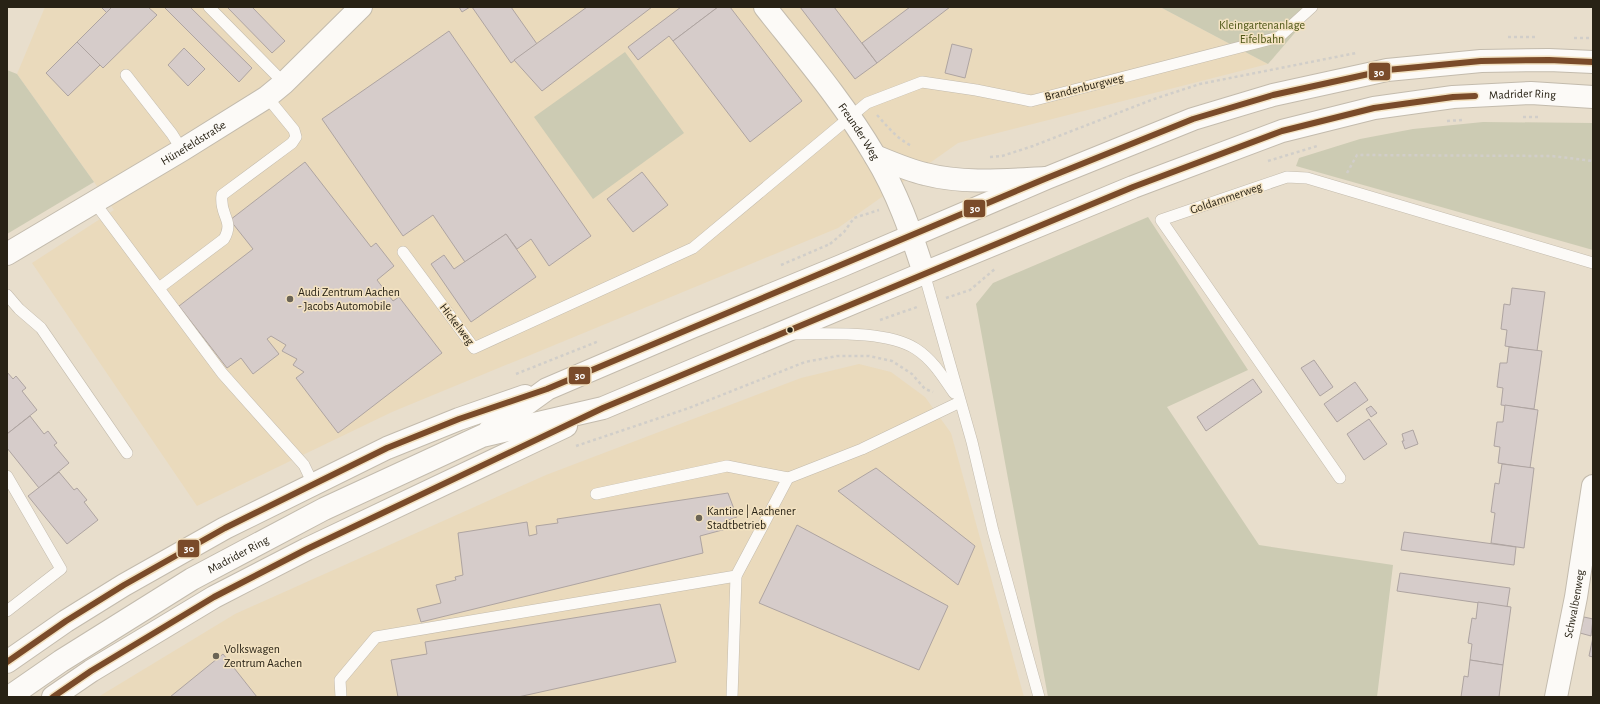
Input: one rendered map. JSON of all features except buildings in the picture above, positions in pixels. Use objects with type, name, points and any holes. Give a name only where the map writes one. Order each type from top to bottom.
[{"type":"main road","name":"Hünefeldstraße","points":[[7,254],[95,203],[267,97],[284,83],[361,7]]},
{"type":"main road","name":"Freunder Weg","points":[[765,7],[850,117],[875,156],[899,203],[924,273]]},
{"type":"main road","name":"Madrider Ring","points":[[9,697],[67,657],[192,579],[324,509],[482,436],[547,389],[1047,178],[1193,119],[1273,96],[1387,70],[1481,61],[1549,60],[1593,62]]},
{"type":"main road","name":"Madrider Ring","points":[[482,436],[603,408],[1133,187],[1282,131],[1374,108],[1453,97],[1531,93],[1593,97]]},
{"type":"main road","points":[[875,156],[926,175],[948,178],[987,180],[1047,178]]},
{"type":"main road","points":[[7,662],[66,621],[124,585],[225,528],[387,448],[459,419],[547,389]]},
{"type":"main road","points":[[53,697],[214,597],[307,549],[603,408]]},
{"type":"main road","name":"Schwalbenweg","points":[[1556,697],[1584,598],[1593,486]]},
{"type":"lane","points":[[209,7],[284,83]]},
{"type":"lane","name":"Brandenburgweg","points":[[850,117],[867,103],[922,82],[976,90],[1031,101],[1279,37],[1312,7]]},
{"type":"lane","points":[[126,75],[172,134],[182,150]]},
{"type":"lane","points":[[159,288],[224,239],[229,231],[228,223],[221,204],[222,195],[292,144],[296,137],[294,130],[267,97]]},
{"type":"lane","name":"Hickelweg","points":[[403,252],[474,348],[693,248],[850,117]]},
{"type":"lane","name":"Goldammerweg","points":[[1340,478],[1161,220],[1287,177],[1307,178],[1593,263]]},
{"type":"lane","points":[[95,203],[222,372],[304,465],[313,484]]},
{"type":"lane","points":[[924,273],[1039,697]]},
{"type":"lane","points":[[7,295],[19,309],[41,328],[127,453]]},
{"type":"lane","points":[[778,334],[837,334],[870,336],[894,340],[916,349],[936,366],[960,402]]},
{"type":"lane","points":[[596,494],[727,466],[788,478],[862,449],[960,402]]},
{"type":"lane","points":[[7,476],[61,569],[7,611]]},
{"type":"lane","points":[[732,697],[736,576],[788,478]]},
{"type":"lane","points":[[341,697],[340,680],[376,637],[736,576]]},
{"type":"path","points":[[1339,187],[1357,155],[1552,156],[1593,161]]},
{"type":"path","points":[[569,449],[689,408],[806,362],[837,356],[869,356],[892,361],[912,374],[925,389],[960,402]]},
{"type":"shaded area","points":[[45,7],[1160,7],[1268,64],[958,143],[838,228],[392,412],[197,506],[32,263],[114,210],[17,74]]},
{"type":"shaded area","points":[[859,364],[891,372],[925,397],[951,433],[1024,697],[98,697],[235,614],[546,475],[801,378]]},
{"type":"green space","name":"Kleingartenanlage Eifelbahn","points":[[1160,7],[1317,7],[1268,64]]},
{"type":"green space","points":[[625,52],[684,133],[593,199],[534,117]]},
{"type":"green space","points":[[7,70],[17,74],[94,182],[7,234]]},
{"type":"green space","points":[[1483,122],[1593,123],[1593,250],[1296,166],[1299,158],[1360,139],[1413,129]]},
{"type":"green space","points":[[1148,217],[1248,370],[1167,407],[1259,545],[1393,565],[1377,697],[1048,697],[976,304],[993,283]]},
{"type":"transit line","name":"30","points":[[7,662],[66,621],[124,585],[225,528],[387,448],[459,419],[547,389],[1047,178],[1193,119],[1273,95],[1387,70],[1481,61],[1549,60],[1593,62]]},
{"type":"transit line","name":"30","points":[[53,697],[91,671],[214,597],[307,549],[603,408],[1133,187],[1282,131],[1374,108],[1453,97],[1475,96]]},
{"type":"place","name":"Audi Zentrum Aachen - Jacobs Automobile","points":[[290,299]]},
{"type":"place","name":"Kantine | Aachener Stadtbetrieb","points":[[699,518]]},
{"type":"place","name":"Volkswagen Zentrum Aachen","points":[[216,656]]}]
